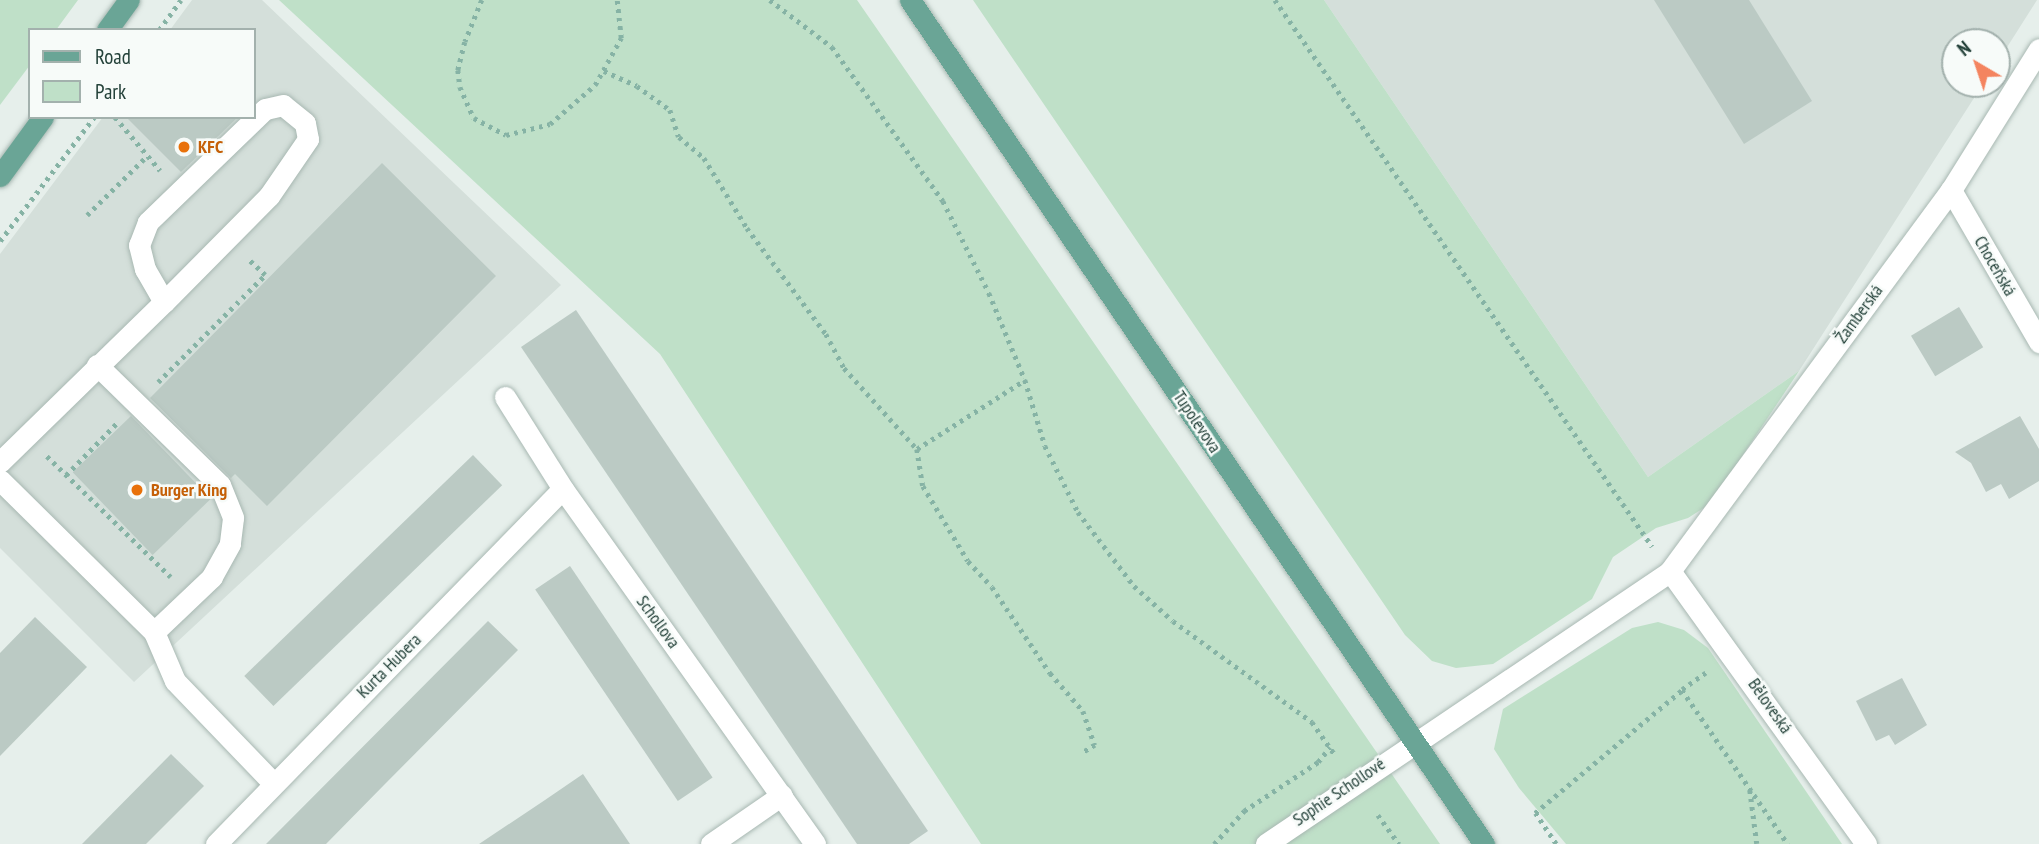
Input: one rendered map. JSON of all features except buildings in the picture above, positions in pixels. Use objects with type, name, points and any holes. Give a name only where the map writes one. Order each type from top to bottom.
[{"type":"main road","points":[[108,28],[129,0]]},
{"type":"main road","name":"Tupolevova","points":[[910,0],[1484,844]]},
{"type":"main road","points":[[0,176],[42,119]]},
{"type":"street","name":"Žamberská","points":[[1670,571],[1951,190],[2039,50]]},
{"type":"street","points":[[0,462],[269,196],[308,139],[305,123],[283,105],[265,108],[256,117]]},
{"type":"street","points":[[164,302],[145,269],[139,245],[148,222],[254,119]]},
{"type":"street","name":"Choceňská","points":[[1951,190],[2039,342]]},
{"type":"street","points":[[97,365],[220,485],[233,518],[230,544],[212,577],[154,632]]},
{"type":"street","name":"Schollova","points":[[505,397],[563,489],[815,844]]},
{"type":"street","points":[[0,480],[154,632],[175,681],[273,783]]},
{"type":"street","name":"Kurta Hubera","points":[[216,844],[563,489]]},
{"type":"street","name":"Sophie Schollové","points":[[1266,844],[1413,741],[1670,571]]},
{"type":"street","name":"Běloveská","points":[[1670,571],[1733,654],[1866,844]]},
{"type":"street","points":[[711,844],[782,795]]},
{"type":"path","points":[[160,28],[181,0]]},
{"type":"path","points":[[482,0],[471,22],[458,70],[460,88],[474,118],[506,135],[550,124],[575,106],[604,71],[621,38],[617,0]]},
{"type":"path","points":[[770,0],[832,47],[936,190],[989,293],[1025,380],[1045,446],[1078,512],[1134,586],[1173,621],[1278,694],[1312,722],[1334,753]]},
{"type":"path","points":[[1275,0],[1670,571]]},
{"type":"path","points":[[604,71],[637,86],[670,110],[680,137],[704,158],[747,228],[826,334],[844,368],[917,449],[923,486],[968,561],[992,587],[1050,673],[1083,710],[1095,745],[1084,752]]},
{"type":"path","points":[[0,241],[92,119]]},
{"type":"path","points":[[117,119],[164,174]]},
{"type":"path","points":[[88,215],[147,156]]},
{"type":"path","points":[[66,475],[265,275],[239,250]]},
{"type":"path","points":[[917,449],[1025,380]]},
{"type":"path","points":[[42,451],[180,584]]},
{"type":"path","points":[[1556,844],[1535,813],[1682,690],[1733,654]]},
{"type":"path","points":[[1682,690],[1788,844]]},
{"type":"path","points":[[1214,844],[1244,811],[1318,762],[1330,747]]},
{"type":"path","points":[[1750,789],[1757,844]]},
{"type":"path","points":[[1378,815],[1399,844]]},
{"type":"shaded area","points":[[192,0],[262,0],[561,285],[134,682],[0,548],[0,254],[101,119],[256,119],[256,28],[171,28]]},
{"type":"shaded area","points":[[1324,0],[2037,0],[2011,41],[2011,28],[1941,28],[1941,98],[1974,98],[1799,371],[1648,477]]},
{"type":"green space","points":[[0,0],[78,0],[57,28],[28,28],[28,68],[0,105]]},
{"type":"green space","points":[[279,0],[857,0],[1440,844],[981,844],[660,354]]},
{"type":"green space","points":[[973,0],[1324,0],[1648,477],[1799,371],[1710,504],[1688,518],[1656,528],[1613,557],[1592,599],[1493,664],[1456,668],[1432,661],[1405,635]]},
{"type":"green space","points":[[1658,622],[1684,630],[1708,648],[1842,844],[1566,844],[1519,788],[1494,749],[1503,709],[1632,628]]},
{"type":"place","name":"KFC","points":[[184,147]]},
{"type":"place","name":"Burger King","points":[[137,490]]}]
